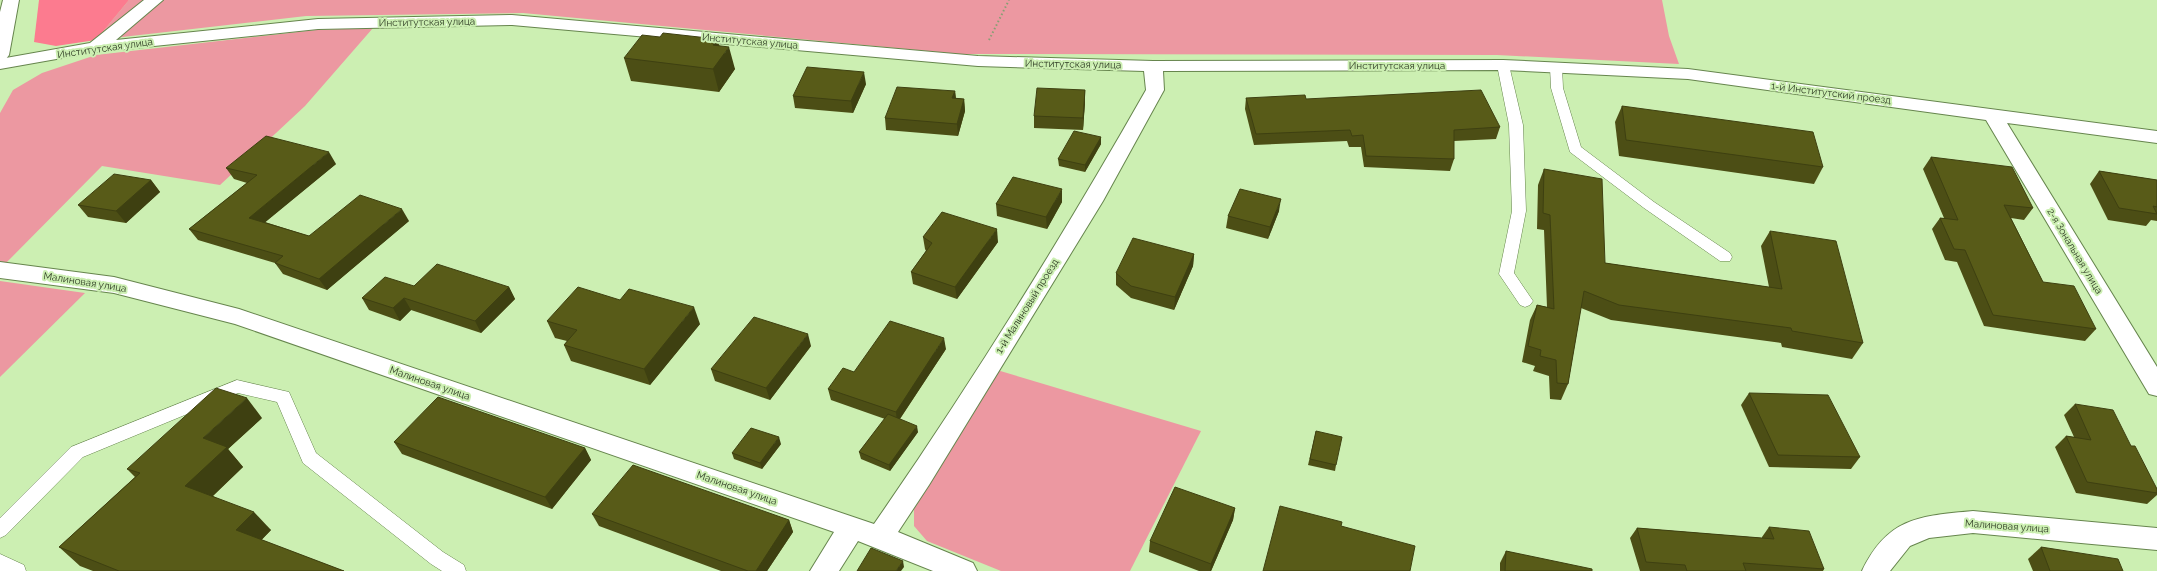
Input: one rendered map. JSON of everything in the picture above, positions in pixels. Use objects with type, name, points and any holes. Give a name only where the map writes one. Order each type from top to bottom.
[{"type":"street","points":[[0,56],[11,0]]},
{"type":"street","points":[[96,47],[155,0]]},
{"type":"street","name":"Институтская улица","points":[[0,64],[96,47],[318,24],[512,20],[978,62],[1153,66],[1503,65]]},
{"type":"street","name":"1-й Институтский проезд","points":[[1503,65],[1688,74],[2157,137]]},
{"type":"street","name":"1-й Малиновый проезд","points":[[880,537],[920,478],[1093,201],[1155,90],[1153,66]]},
{"type":"street","name":"2-я Зональная улица","points":[[1992,114],[2157,387]]},
{"type":"street","name":"Малиновая улица","points":[[0,270],[114,284],[239,318],[852,527],[963,571]]},
{"type":"street","name":"Малиновая улица","points":[[1876,571],[1881,562],[1901,538],[1927,527],[1973,522],[2157,539]]},
{"type":"street","points":[[824,571],[852,527]]},
{"type":"lane","points":[[1503,65],[1516,125],[1519,211],[1506,274],[1525,300]]},
{"type":"lane","points":[[1556,68],[1557,88],[1576,149],[1649,206],[1725,257]]},
{"type":"lane","points":[[0,530],[78,452],[237,386],[283,397],[309,458],[437,558],[457,571]]},
{"type":"lane","points":[[0,562],[17,571]]},
{"type":"path","points":[[978,62],[1009,0]]},
{"type":"shaded area","points":[[39,0],[129,0],[96,40],[56,46],[34,42]]},
{"type":"shaded area","points":[[129,0],[1662,0],[1669,36],[1679,64],[1497,55],[960,54],[523,13],[306,16],[96,40]]},
{"type":"shaded area","points":[[373,28],[305,106],[220,185],[102,166],[4,265],[0,264],[0,113],[13,90],[42,73],[96,55],[316,30]]},
{"type":"shaded area","points":[[0,281],[85,293],[0,377]]},
{"type":"shaded area","points":[[997,370],[1201,431],[1130,571],[1001,571],[927,541],[914,526],[914,509]]},
{"type":"building","points":[[663,33],[717,39],[713,45],[729,47],[713,69],[624,58],[642,35],[660,37]]},
{"type":"building","points":[[807,67],[864,72],[851,101],[793,96]]},
{"type":"building","points":[[897,87],[955,91],[952,98],[964,99],[957,124],[885,118]]},
{"type":"building","points":[[1037,88],[1085,90],[1083,118],[1034,116]]},
{"type":"building","points":[[1481,90],[1500,127],[1454,130],[1454,159],[1366,156],[1363,135],[1352,136],[1350,130],[1256,134],[1246,98],[1305,95],[1306,99]]},
{"type":"building","points":[[1622,106],[1813,132],[1823,167],[1626,140]]},
{"type":"building","points":[[1074,131],[1101,137],[1085,165],[1058,159]]},
{"type":"building","points":[[266,136],[329,152],[249,218],[309,236],[360,195],[402,209],[319,279],[275,263],[283,256],[189,229],[257,175],[226,168]]},
{"type":"building","points":[[1931,157],[2012,167],[2033,208],[2004,205],[2043,282],[2074,286],[2096,329],[1993,315],[1965,250],[1954,249],[1940,218],[1958,220]]},
{"type":"building","points":[[1544,169],[1602,179],[1605,263],[1782,289],[1770,231],[1836,241],[1863,343],[1792,331],[1791,328],[1619,305],[1584,291],[1568,384],[1557,383],[1556,360],[1540,356],[1541,350],[1528,346],[1537,305],[1554,309],[1550,215],[1543,213]]},
{"type":"building","points":[[2099,171],[2157,180],[2157,207],[2153,206],[2157,214],[2119,208]]},
{"type":"building","points":[[114,174],[151,180],[116,211],[78,205]]},
{"type":"building","points":[[1013,177],[1062,189],[1046,217],[996,204]]},
{"type":"building","points":[[1240,189],[1281,199],[1270,227],[1228,216]]},
{"type":"building","points":[[942,212],[997,229],[955,287],[911,272],[932,243],[923,237]]},
{"type":"building","points":[[1133,238],[1194,254],[1175,297],[1131,286],[1116,273]]},
{"type":"building","points":[[437,264],[509,287],[475,321],[404,298],[393,308],[362,298],[385,277],[414,286]]},
{"type":"building","points":[[578,287],[620,300],[629,289],[694,307],[644,369],[564,345],[577,330],[547,321]]},
{"type":"building","points":[[754,317],[808,334],[766,388],[711,369]]},
{"type":"building","points":[[890,321],[944,338],[896,412],[828,389],[843,368],[854,372]]},
{"type":"building","points":[[216,388],[247,398],[203,438],[227,447],[185,486],[254,512],[236,530],[344,571],[119,571],[59,547],[140,473],[127,469]]},
{"type":"building","points":[[1749,393],[1828,395],[1860,457],[1778,455]]},
{"type":"building","points":[[438,397],[585,448],[545,497],[394,442]]},
{"type":"building","points":[[2075,404],[2113,410],[2131,446],[2135,446],[2157,489],[2157,493],[2087,482],[2066,436],[2091,440]]},
{"type":"building","points":[[888,414],[917,426],[889,465],[859,452]]},
{"type":"building","points":[[751,428],[779,437],[760,463],[732,453]]},
{"type":"building","points":[[1316,431],[1342,437],[1336,465],[1310,459]]},
{"type":"building","points":[[633,465],[789,520],[756,571],[748,571],[592,514]]},
{"type":"building","points":[[1175,487],[1235,508],[1211,564],[1150,541]]},
{"type":"building","points":[[1280,506],[1342,522],[1341,526],[1415,546],[1410,571],[1263,571]]},
{"type":"building","points":[[1769,527],[1809,531],[1824,569],[1743,563],[1746,571],[1687,571],[1685,565],[1646,562],[1637,528],[1774,539]]},
{"type":"building","points":[[2041,547],[2118,559],[2123,571],[2050,571]]},
{"type":"building","points":[[871,548],[903,561],[896,571],[857,571]]},
{"type":"building","points":[[1506,551],[1592,569],[1592,571],[1505,571]]}]
